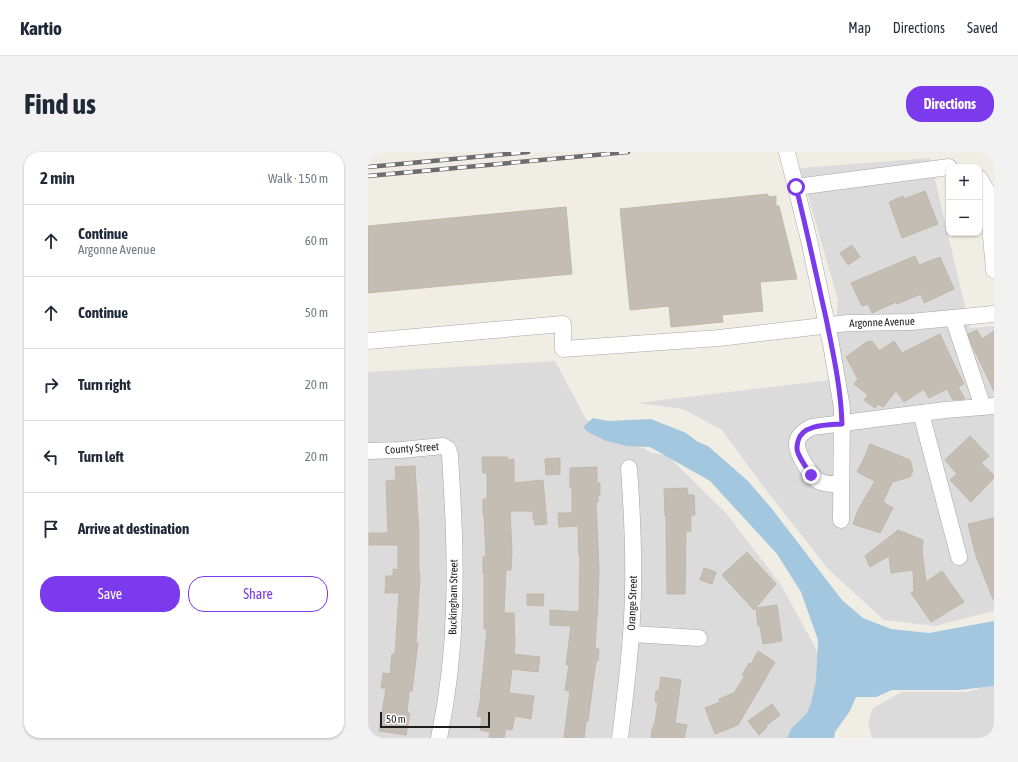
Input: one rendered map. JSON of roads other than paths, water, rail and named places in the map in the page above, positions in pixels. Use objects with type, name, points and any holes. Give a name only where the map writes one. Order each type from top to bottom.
[{"type":"street","points":[[787,152],[809,240],[842,408],[841,520]]},
{"type":"street","points":[[796,187],[946,167]]},
{"type":"street","points":[[982,183],[987,191],[994,270]]},
{"type":"street","name":"Argonne Avenue","points":[[368,341],[563,324],[563,348],[719,338],[848,323],[910,322],[994,314]]},
{"type":"street","points":[[841,484],[825,484],[811,475],[798,453],[796,446],[798,438],[804,431],[812,427],[944,410],[988,406],[953,318]]},
{"type":"street","points":[[921,413],[958,557]]},
{"type":"street","name":"County Street","points":[[368,451],[443,446],[448,449],[450,455]]},
{"type":"street","name":"Buckingham Street","points":[[439,738],[450,665],[454,608],[454,523],[450,455]]},
{"type":"street","name":"Orange Street","points":[[620,738],[631,634],[633,592],[633,531],[629,468]]},
{"type":"street","points":[[631,634],[699,638]]},
{"type":"water","points":[[593,418],[608,421],[651,419],[686,433],[698,442],[708,446],[748,481],[772,509],[842,600],[863,618],[891,629],[929,633],[994,621],[994,686],[959,690],[892,690],[876,697],[856,697],[850,711],[835,732],[834,738],[787,738],[791,729],[807,713],[816,681],[818,640],[801,592],[777,554],[710,481],[650,447],[627,446],[606,441],[588,432],[583,427]]},
{"type":"railway","points":[[368,167],[528,152]]},
{"type":"railway","points":[[368,176],[628,152]]}]
